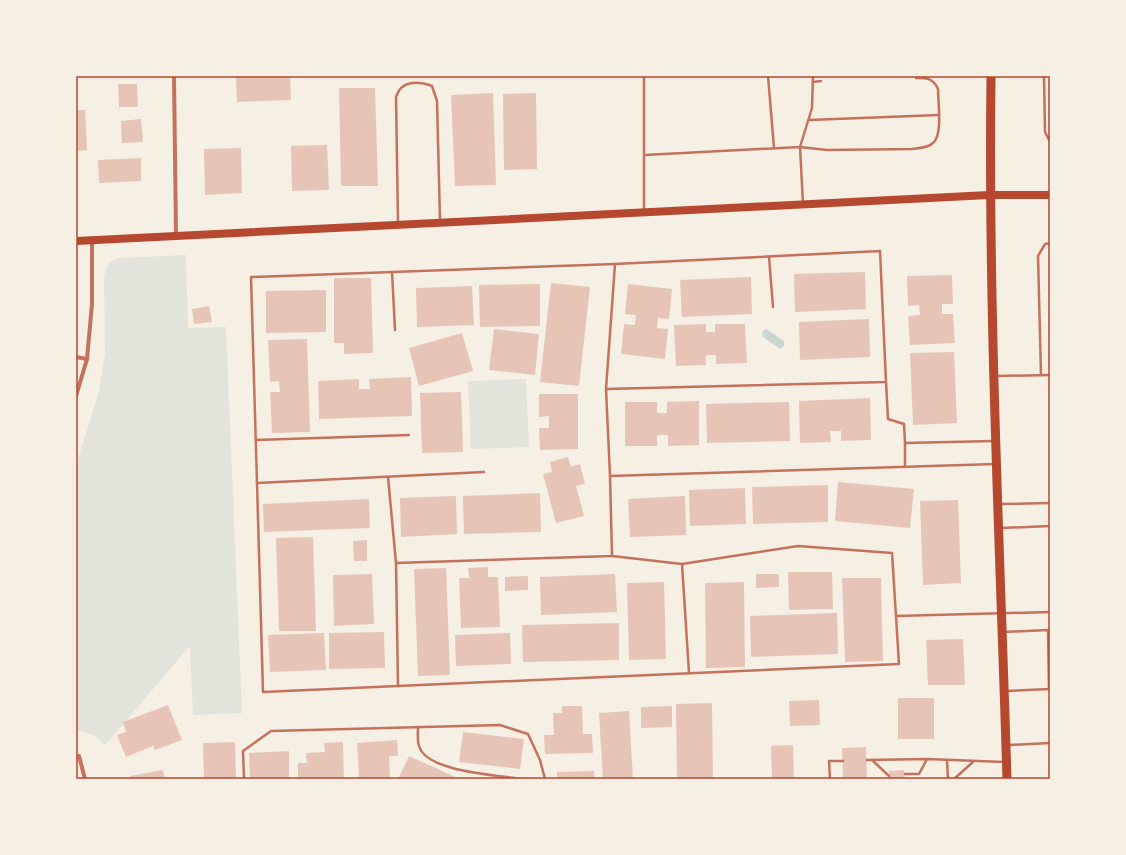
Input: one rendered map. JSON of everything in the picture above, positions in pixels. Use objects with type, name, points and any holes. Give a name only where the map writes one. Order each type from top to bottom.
[{"type":"main road","points":[[991,76],[989,195],[995,441],[1007,779]]},
{"type":"main road","points":[[76,241],[989,195],[1050,195]]},
{"type":"street","points":[[174,76],[176,235]]},
{"type":"street","points":[[76,396],[87,359],[92,304],[92,241]]},
{"type":"street","points":[[76,357],[87,359]]},
{"type":"street","points":[[77,756],[85,779]]},
{"type":"lane","points":[[644,76],[644,212]]},
{"type":"lane","points":[[768,76],[774,148]]},
{"type":"lane","points":[[802,204],[800,147],[812,108],[813,76]]},
{"type":"lane","points":[[1044,76],[1045,132],[1050,142]]},
{"type":"lane","points":[[645,155],[800,147],[827,150],[925,148],[933,144],[938,136],[938,89],[935,82],[930,79],[916,78]]},
{"type":"lane","points":[[813,82],[821,81]]},
{"type":"lane","points":[[398,224],[396,97],[398,91],[408,83],[416,82],[432,86],[437,100],[440,222]]},
{"type":"lane","points":[[809,120],[939,115]]},
{"type":"lane","points":[[1041,375],[1038,256],[1045,244],[1050,243]]},
{"type":"lane","points":[[396,563],[612,556],[682,564],[798,546],[892,553],[899,664],[263,692],[251,277],[615,264],[880,251],[888,419],[904,424],[905,467]]},
{"type":"lane","points":[[770,257],[773,307]]},
{"type":"lane","points":[[612,556],[606,389],[615,264]]},
{"type":"lane","points":[[392,272],[396,330]]},
{"type":"lane","points":[[994,376],[1050,375]]},
{"type":"lane","points":[[606,389],[886,382]]},
{"type":"lane","points":[[256,440],[408,434]]},
{"type":"lane","points":[[905,443],[995,441]]},
{"type":"lane","points":[[610,476],[996,464]]},
{"type":"lane","points":[[257,483],[484,472]]},
{"type":"lane","points":[[388,477],[396,563],[398,686]]},
{"type":"lane","points":[[997,504],[1050,503]]},
{"type":"lane","points":[[998,528],[1050,526]]},
{"type":"lane","points":[[682,564],[689,673]]},
{"type":"lane","points":[[896,616],[1050,612]]},
{"type":"lane","points":[[1002,632],[1049,630],[1050,689],[1004,691]]},
{"type":"lane","points":[[244,779],[243,751],[271,731],[500,725],[528,734],[540,760],[545,779]]},
{"type":"lane","points":[[418,727],[419,746],[425,756],[444,767],[521,779]]},
{"type":"lane","points":[[1006,745],[1050,743]]},
{"type":"lane","points":[[867,760],[927,759],[1007,762]]},
{"type":"lane","points":[[905,774],[919,774],[927,759]]},
{"type":"lane","points":[[872,760],[889,776]]},
{"type":"lane","points":[[947,760],[948,779]]},
{"type":"lane","points":[[830,779],[829,761],[843,761]]},
{"type":"lane","points":[[954,779],[974,761]]},
{"type":"shaded area","points":[[186,255],[188,328],[226,327],[242,713],[193,715],[190,646],[105,745],[94,735],[76,730],[76,465],[98,395],[105,354],[104,276],[109,263],[118,258]]},
{"type":"shaded area","points":[[766,329],[784,341],[784,346],[780,349],[763,337],[762,332]]},
{"type":"shaded area","points":[[526,379],[529,447],[471,449],[468,381]]},
{"type":"building","points":[[236,76],[290,76],[291,100],[237,102]]},
{"type":"building","points":[[118,84],[137,84],[138,107],[119,107]]},
{"type":"building","points":[[339,88],[375,88],[378,186],[341,186]]},
{"type":"building","points":[[493,93],[496,185],[455,186],[451,95]]},
{"type":"building","points":[[536,93],[537,169],[504,170],[503,94]]},
{"type":"building","points":[[76,110],[85,110],[87,150],[76,151]]},
{"type":"building","points":[[141,119],[143,142],[122,143],[121,121]]},
{"type":"building","points":[[327,145],[329,190],[292,191],[291,146]]},
{"type":"building","points":[[241,148],[242,193],[205,195],[204,149]]},
{"type":"building","points":[[141,158],[141,181],[99,183],[98,160]]},
{"type":"building","points":[[865,272],[866,309],[795,312],[794,274]]},
{"type":"building","points":[[952,275],[953,304],[942,304],[942,314],[953,314],[955,343],[910,345],[908,316],[920,315],[919,305],[908,306],[907,276]]},
{"type":"building","points":[[751,277],[752,314],[682,317],[680,280]]},
{"type":"building","points":[[334,278],[371,278],[373,353],[344,354],[344,343],[334,343]]},
{"type":"building","points":[[551,283],[590,287],[579,386],[540,382]]},
{"type":"building","points":[[540,284],[540,326],[480,327],[479,285]]},
{"type":"building","points":[[628,284],[672,289],[669,319],[658,318],[657,328],[668,329],[665,359],[621,354],[624,324],[635,325],[636,315],[625,314]]},
{"type":"building","points":[[472,286],[474,325],[417,327],[416,288]]},
{"type":"building","points":[[326,290],[326,332],[266,333],[266,291]]},
{"type":"building","points":[[209,306],[212,322],[194,324],[192,309]]},
{"type":"building","points":[[869,319],[870,357],[800,360],[799,322]]},
{"type":"building","points":[[706,324],[706,332],[715,332],[715,324],[745,324],[747,363],[716,364],[716,355],[706,355],[706,365],[676,366],[674,325]]},
{"type":"building","points":[[494,329],[539,334],[535,375],[489,370]]},
{"type":"building","points":[[462,333],[473,371],[419,386],[409,348]]},
{"type":"building","points":[[307,339],[310,432],[272,433],[270,392],[280,392],[279,381],[270,382],[268,340]]},
{"type":"building","points":[[954,352],[957,423],[913,425],[910,353]]},
{"type":"building","points":[[411,377],[412,416],[319,419],[318,381],[359,379],[359,389],[370,389],[369,379]]},
{"type":"building","points":[[461,392],[463,452],[422,453],[420,393]]},
{"type":"building","points":[[539,394],[578,394],[578,449],[540,450],[539,428],[549,428],[549,416],[539,417]]},
{"type":"building","points":[[870,398],[871,440],[841,441],[841,431],[830,431],[831,442],[800,443],[799,401]]},
{"type":"building","points":[[699,401],[699,445],[668,446],[668,435],[657,435],[657,446],[625,446],[625,402],[657,402],[657,413],[667,413],[667,402]]},
{"type":"building","points":[[789,402],[790,441],[707,443],[706,404]]},
{"type":"building","points":[[568,457],[571,467],[580,464],[585,484],[576,486],[584,516],[556,523],[543,474],[552,472],[550,462]]},
{"type":"building","points":[[838,482],[914,489],[910,528],[835,521]]},
{"type":"building","points":[[828,485],[828,522],[753,524],[752,487]]},
{"type":"building","points":[[745,488],[746,524],[690,526],[689,490]]},
{"type":"building","points":[[540,493],[541,532],[464,534],[463,496]]},
{"type":"building","points":[[456,496],[457,534],[401,537],[400,498]]},
{"type":"building","points":[[685,496],[686,535],[630,537],[628,499]]},
{"type":"building","points":[[369,499],[370,528],[264,532],[263,504]]},
{"type":"building","points":[[958,500],[961,584],[923,585],[920,501]]},
{"type":"building","points":[[313,537],[316,631],[279,631],[276,538]]},
{"type":"building","points":[[367,540],[367,561],[354,561],[353,541]]},
{"type":"building","points":[[488,567],[488,577],[498,577],[500,627],[461,628],[459,578],[469,578],[468,568]]},
{"type":"building","points":[[446,568],[450,675],[418,676],[414,569]]},
{"type":"building","points":[[788,572],[832,572],[833,609],[789,610]]},
{"type":"building","points":[[372,574],[374,624],[334,626],[333,575]]},
{"type":"building","points":[[615,574],[617,612],[541,615],[540,577]]},
{"type":"building","points":[[756,574],[779,574],[779,587],[756,588]]},
{"type":"building","points":[[528,576],[528,590],[505,591],[505,577]]},
{"type":"building","points":[[842,578],[881,578],[883,661],[845,662]]},
{"type":"building","points":[[664,582],[666,659],[629,660],[627,583]]},
{"type":"building","points":[[744,582],[745,667],[706,668],[705,583]]},
{"type":"building","points":[[837,613],[838,654],[751,657],[750,616]]},
{"type":"building","points":[[619,623],[619,660],[523,662],[522,625]]},
{"type":"building","points":[[384,632],[385,668],[329,669],[329,633]]},
{"type":"building","points":[[324,633],[326,670],[270,672],[268,635]]},
{"type":"building","points":[[510,633],[511,664],[456,666],[455,635]]},
{"type":"building","points":[[963,639],[965,685],[928,685],[926,640]]},
{"type":"building","points":[[898,698],[934,698],[934,739],[898,739]]},
{"type":"building","points":[[819,700],[820,725],[790,726],[789,701]]},
{"type":"building","points":[[712,703],[713,779],[677,779],[676,704]]},
{"type":"building","points":[[168,705],[182,740],[155,750],[153,746],[126,757],[117,735],[126,732],[123,722]]},
{"type":"building","points":[[562,706],[582,706],[583,734],[592,734],[593,753],[545,754],[544,735],[554,735],[553,713],[562,713]]},
{"type":"building","points":[[672,706],[672,727],[641,728],[641,707]]},
{"type":"building","points":[[629,711],[633,779],[603,779],[599,713]]},
{"type":"building","points":[[463,732],[524,739],[520,769],[459,762]]},
{"type":"building","points":[[397,740],[398,756],[389,756],[390,779],[359,779],[357,743]]},
{"type":"building","points":[[235,742],[236,779],[204,779],[203,743]]},
{"type":"building","points":[[343,742],[344,779],[298,779],[298,763],[307,763],[306,753],[325,752],[324,743]]},
{"type":"building","points":[[793,745],[794,779],[772,779],[771,746]]},
{"type":"building","points":[[866,747],[867,779],[843,779],[842,748]]},
{"type":"building","points":[[289,751],[289,779],[250,779],[249,753]]},
{"type":"building","points":[[409,756],[460,779],[398,779]]},
{"type":"building","points":[[163,770],[165,779],[131,779],[130,776]]},
{"type":"building","points":[[904,770],[905,779],[889,779],[889,771]]},
{"type":"building","points":[[594,771],[595,779],[557,779],[557,772]]}]
